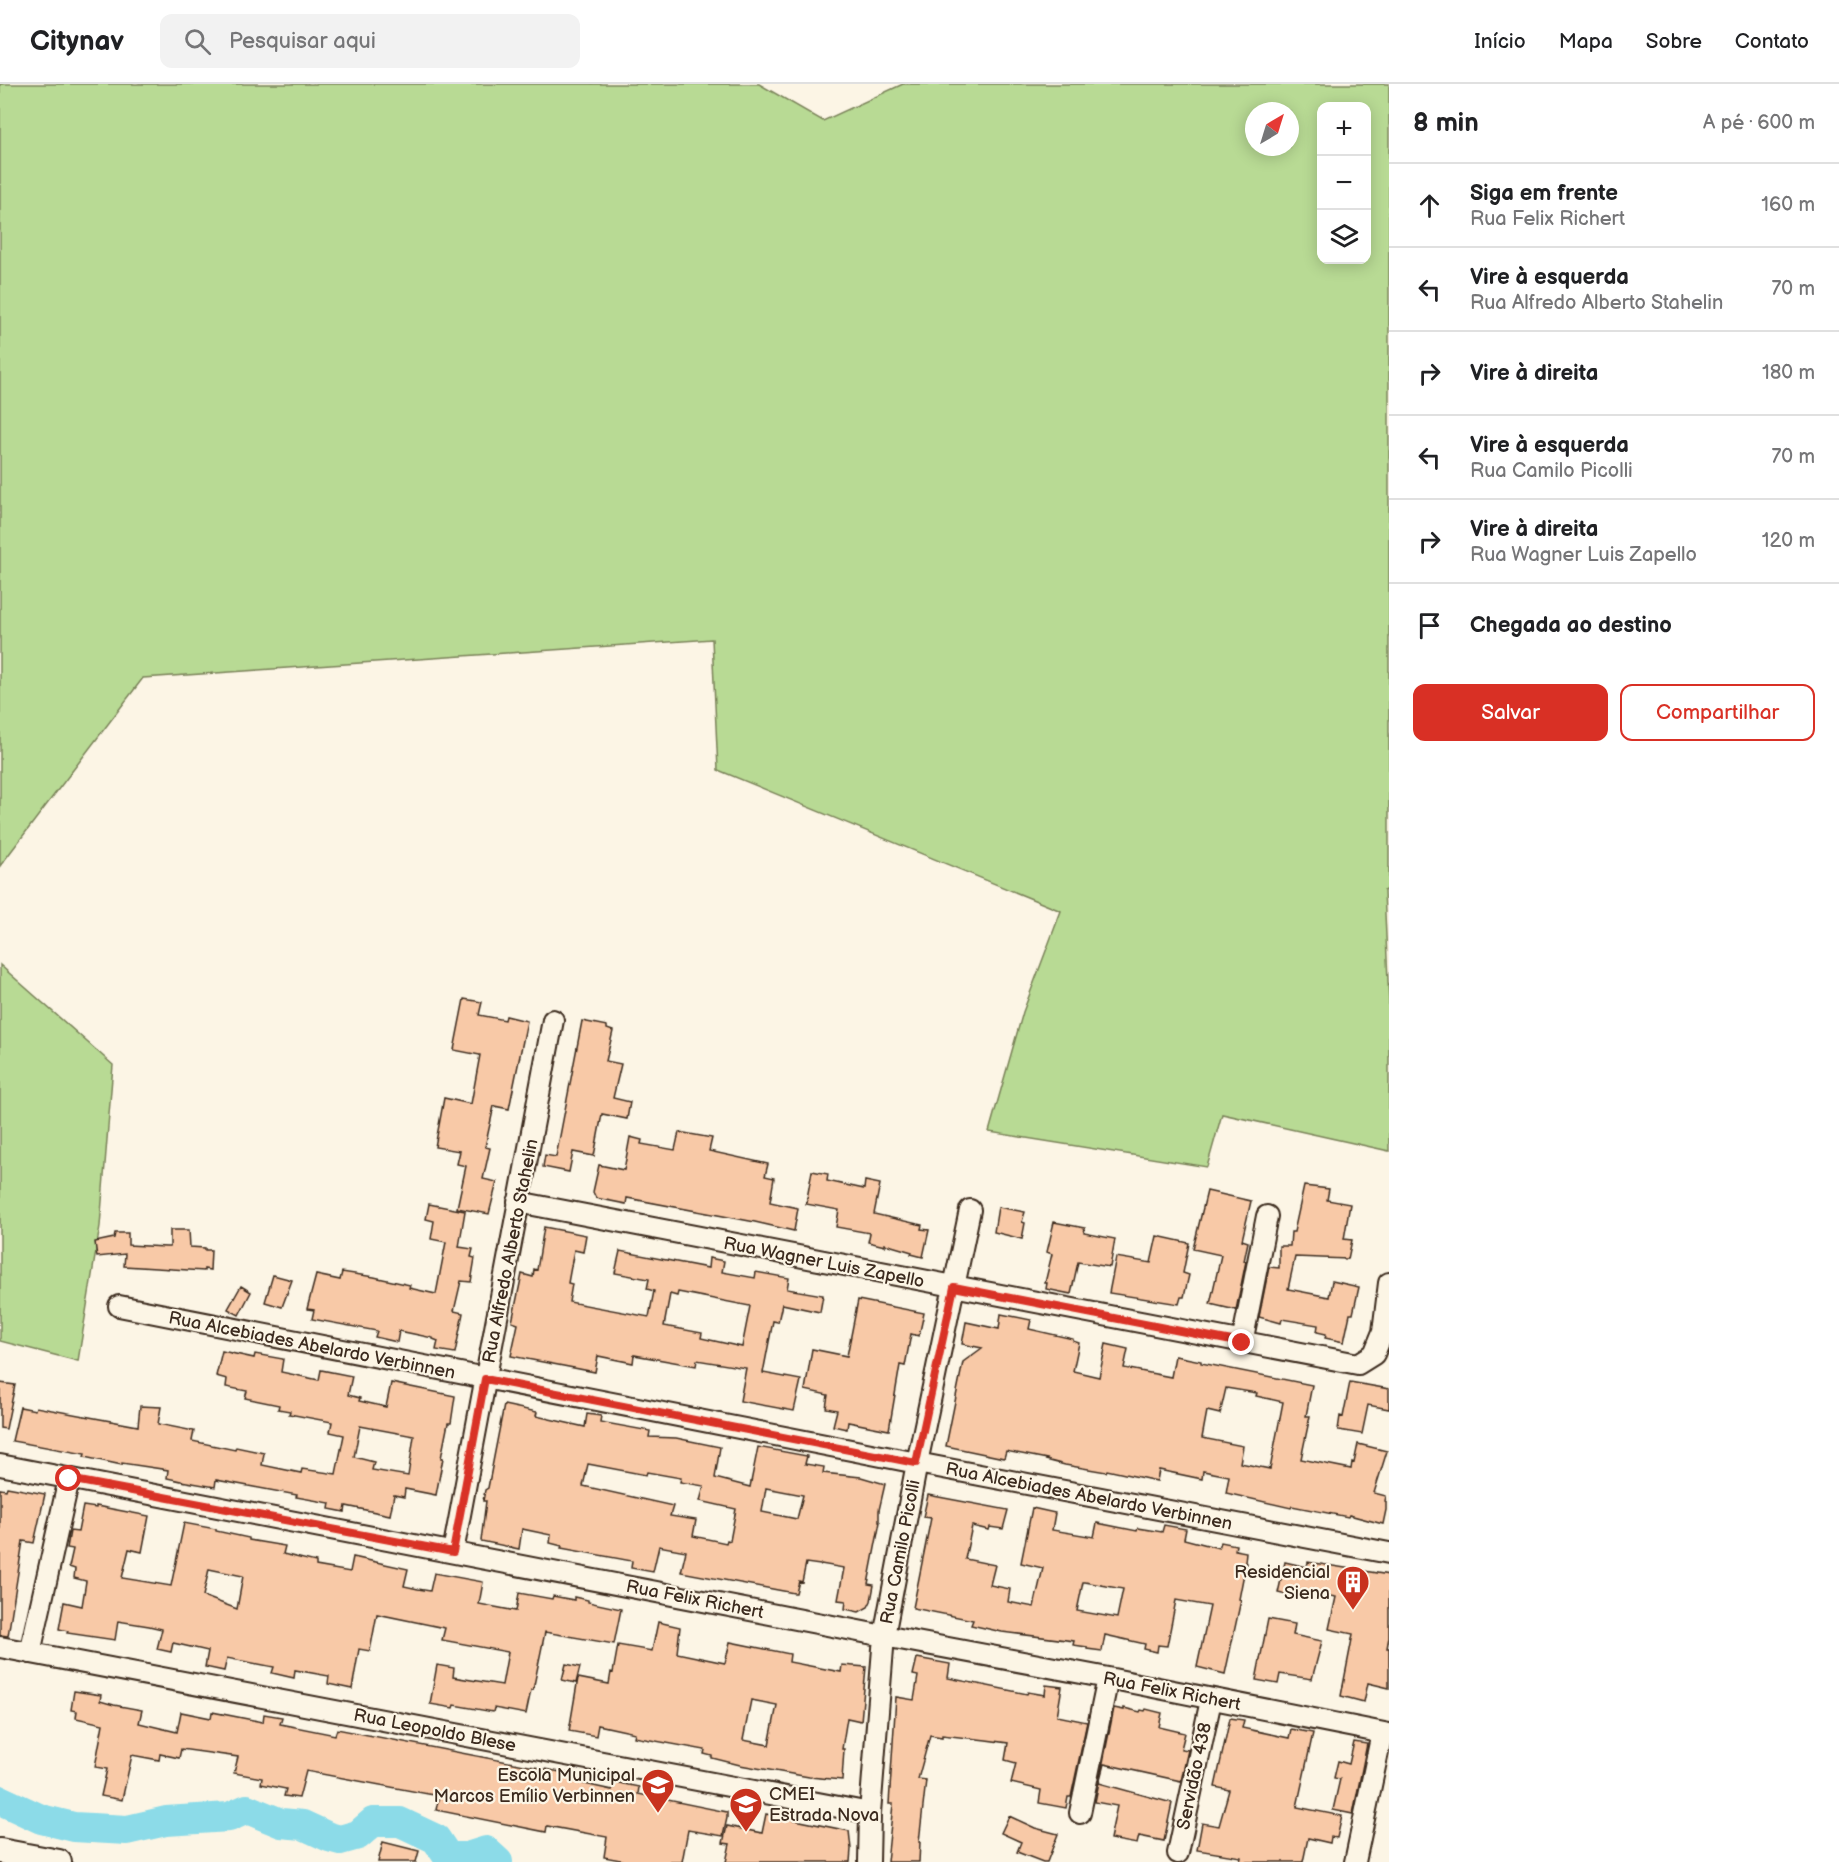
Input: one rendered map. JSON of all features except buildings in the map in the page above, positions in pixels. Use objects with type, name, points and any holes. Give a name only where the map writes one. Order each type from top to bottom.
[{"type":"street","name":"Rua Alfredo Alberto Stahelin","points":[[453,1552],[553,1020]]},
{"type":"street","name":"Rua Wagner Luis Zapello","points":[[518,1202],[1358,1364],[1374,1354],[1383,1332],[1389,1283]]},
{"type":"street","name":"Rua Camilo Picolli","points":[[869,1862],[870,1814],[884,1636],[916,1463],[970,1210]]},
{"type":"street","points":[[1242,1343],[1267,1216]]},
{"type":"street","name":"Rua Alcebiades Abelardo Verbinnen","points":[[119,1306],[916,1463],[1389,1553]]},
{"type":"street","name":"Rua Felix Richert","points":[[0,1465],[1108,1678],[1387,1739]]},
{"type":"street","points":[[30,1653],[69,1479]]},
{"type":"street","name":"Rua Leopoldo Blese","points":[[0,1647],[870,1814]]},
{"type":"street","points":[[1080,1813],[1108,1678]]},
{"type":"street","points":[[1198,1814],[1216,1701]]},
{"type":"street","name":"Servidão 438","points":[[1178,1853],[1216,1701]]},
{"type":"street","points":[[1355,1862],[1387,1739]]},
{"type":"street","points":[[1365,1862],[1387,1739]]},
{"type":"street","points":[[0,1851],[47,1861]]},
{"type":"green space","points":[[0,84],[759,84],[823,121],[903,84],[1389,84],[1389,889],[1384,891],[1389,1003],[1389,1151],[1222,1114],[1207,1167],[989,1132],[1023,1012],[1061,911],[718,770],[712,639],[143,678],[0,866]]},
{"type":"green space","points":[[0,965],[113,1065],[100,1226],[78,1361],[0,1341]]},
{"type":"waterway","points":[[0,1800],[41,1819],[74,1827],[127,1830],[166,1821],[229,1817],[247,1809],[281,1823],[303,1825],[340,1840],[358,1835],[373,1822],[400,1822],[436,1839],[448,1857],[467,1857],[486,1851],[498,1862]]},
{"type":"place","name":"Residencial Siena","points":[[1353,1611]]},
{"type":"place","name":"Escola Municipal Marcos Emílio Verbinnen","points":[[658,1814]]},
{"type":"place","name":"CMEI Estrada Nova","points":[[746,1833]]},
{"type":"route","points":[[69,1479],[453,1552],[485,1379],[916,1463],[954,1287],[1242,1343]]}]
